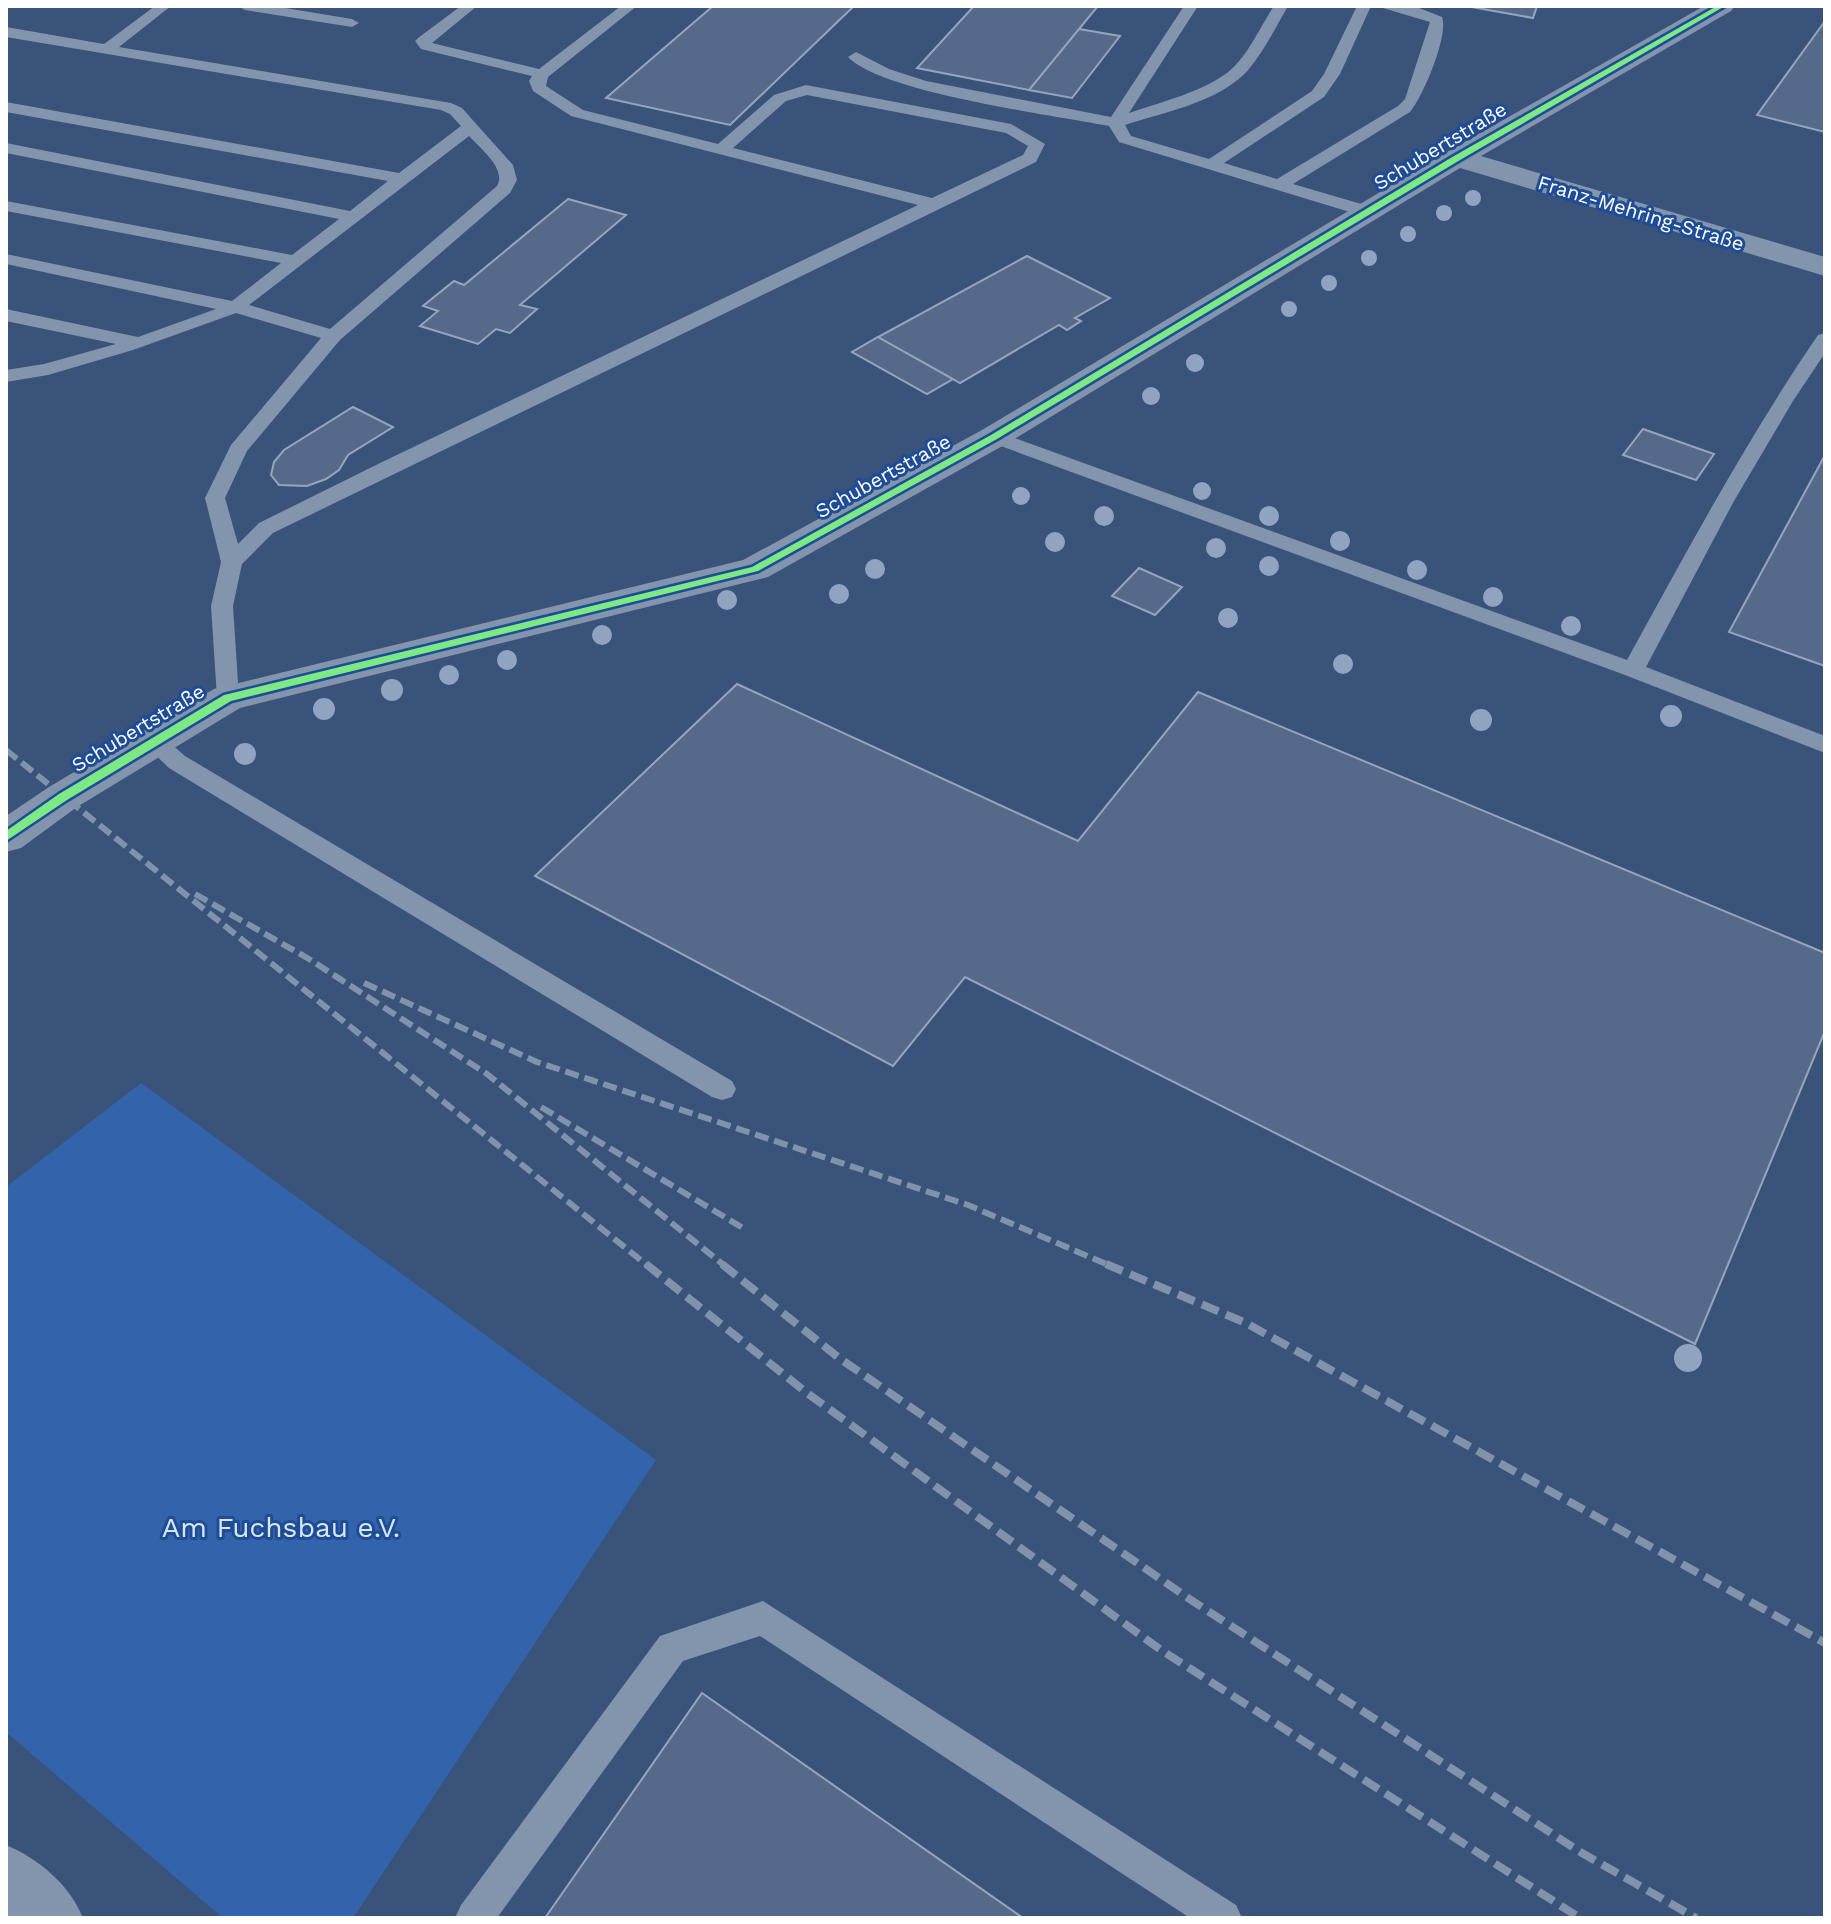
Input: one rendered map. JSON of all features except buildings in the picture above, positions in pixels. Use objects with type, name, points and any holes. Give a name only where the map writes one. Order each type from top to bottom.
[{"type":"street","name":"Schubertstraße","points":[[6,837],[63,797],[228,698],[755,569],[994,437],[1457,158],[1722,6]]},
{"type":"street","name":"Franz-Mehring-Straße","points":[[1457,158],[1825,267]]},
{"type":"street","points":[[6,1876],[52,1918]]},
{"type":"lane","points":[[105,50],[164,6]]},
{"type":"lane","points":[[245,6],[352,23]]},
{"type":"lane","points":[[470,6],[423,41],[426,46],[542,74]]},
{"type":"lane","points":[[630,6],[542,74],[537,81],[539,88],[577,113],[934,204]]},
{"type":"lane","points":[[1191,6],[1116,123],[1116,129],[1125,139],[1369,212]]},
{"type":"lane","points":[[856,57],[884,72],[923,85],[1116,123],[1202,93],[1233,76],[1244,65],[1281,6]]},
{"type":"lane","points":[[1211,165],[1318,94],[1332,74],[1364,6]]},
{"type":"lane","points":[[1279,185],[1379,126],[1412,100],[1437,30],[1437,20],[1412,10],[1383,6]]},
{"type":"lane","points":[[6,32],[445,106],[456,111],[507,169],[509,180],[504,189],[333,336],[238,449],[215,498],[232,562],[222,606],[228,698]]},
{"type":"lane","points":[[232,562],[266,528],[1030,158],[1037,144],[1011,129],[806,90],[780,98],[721,150]]},
{"type":"lane","points":[[6,107],[403,179]]},
{"type":"lane","points":[[6,376],[51,368],[138,343],[235,307],[470,127]]},
{"type":"lane","points":[[6,148],[354,217]]},
{"type":"lane","points":[[6,206],[298,261]]},
{"type":"lane","points":[[6,259],[235,307],[333,336]]},
{"type":"lane","points":[[6,315],[138,343]]},
{"type":"lane","points":[[1633,670],[1724,501],[1783,401],[1819,361],[1825,339]]},
{"type":"lane","points":[[994,437],[1633,670],[1825,745]]},
{"type":"lane","points":[[154,742],[177,762],[722,1089]]},
{"type":"lane","points":[[474,1918],[672,1648],[763,1618],[1223,1918]]},
{"type":"green space","name":"Am Fuchsbau e.V.","points":[[141,1083],[656,1460],[353,1918],[223,1918],[6,1732],[6,1187]]},
{"type":"railway","points":[[6,750],[648,1266]]},
{"type":"railway","points":[[195,894],[309,959],[487,1074],[725,1266]]},
{"type":"railway","points":[[364,983],[537,1062],[968,1205],[1111,1266]]},
{"type":"railway","points":[[541,1107],[743,1228]]},
{"type":"railway","points":[[646,1264],[807,1393],[1161,1650],[1580,1918]]},
{"type":"railway","points":[[722,1264],[839,1358],[1194,1602],[1582,1853],[1696,1918]]},
{"type":"railway","points":[[1106,1264],[1246,1323],[1825,1643]]},
{"type":"cycle path","points":[[6,837],[63,797],[228,698],[755,569],[994,437],[1457,158],[1722,6]]}]
